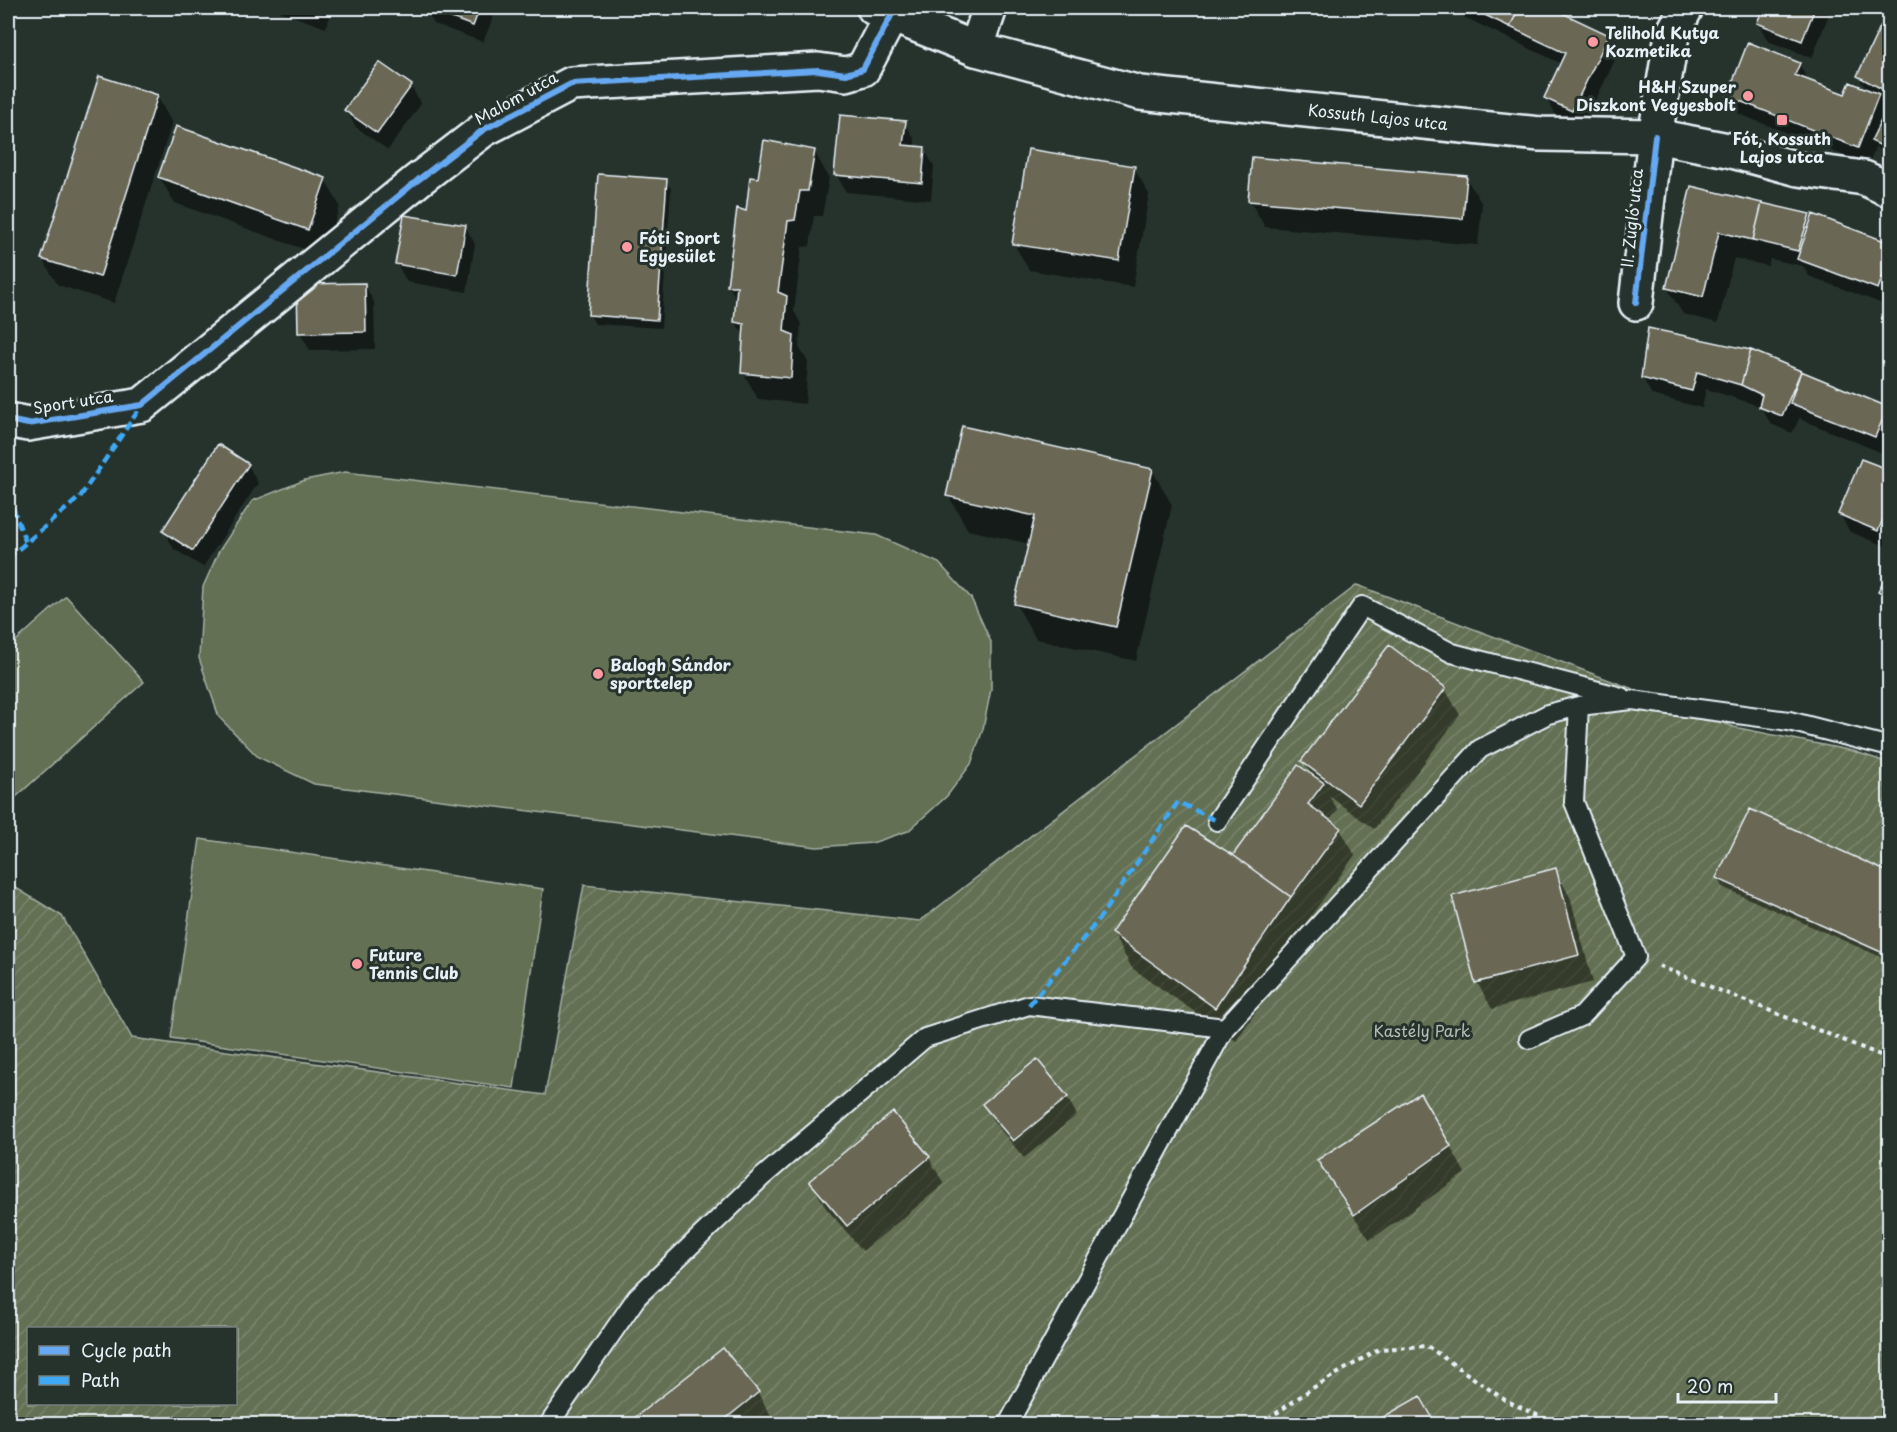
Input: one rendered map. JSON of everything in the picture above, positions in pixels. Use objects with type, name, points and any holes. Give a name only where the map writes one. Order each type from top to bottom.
[{"type":"street","points":[[976,49],[990,8]]},
{"type":"street","name":"II. Zugló utca","points":[[1636,303],[1655,136],[1672,36],[1686,8]]},
{"type":"street","name":"Kossuth Lajos utca","points":[[883,11],[976,49],[1140,93],[1540,134],[1655,136],[1728,150],[1798,169],[1864,178],[1890,190]]},
{"type":"street","name":"Malom utca","points":[[142,405],[418,180],[483,130],[571,84],[818,70],[846,74],[863,69],[883,11]]},
{"type":"street","name":"Sport utca","points":[[8,420],[28,424],[142,405]]},
{"type":"lane","points":[[1217,822],[1362,606],[1452,653],[1632,700],[1789,720],[1890,747]]},
{"type":"lane","points":[[1008,1425],[1225,1028],[1480,749],[1548,714],[1579,706],[1632,700]]},
{"type":"lane","points":[[1529,1039],[1582,1016],[1636,957],[1574,802],[1579,706]]},
{"type":"lane","points":[[549,1425],[637,1297],[761,1179],[925,1038],[1029,1005],[1225,1028]]},
{"type":"path","points":[[1636,957],[1890,1059]]},
{"type":"path","points":[[1261,1425],[1311,1389],[1378,1349],[1426,1346],[1505,1400],[1556,1425]]},
{"type":"path","points":[[1863,1425],[1890,1415]]},
{"type":"green space","name":"Balogh Sándor sporttelep","points":[[345,472],[876,535],[939,563],[971,598],[991,642],[991,689],[983,729],[971,764],[947,796],[908,831],[872,843],[817,847],[314,784],[258,757],[219,717],[199,658],[203,587],[219,551],[252,501],[305,480]]},
{"type":"green space","name":"Kastély Park","points":[[1357,585],[1734,727],[1853,751],[1889,763],[1889,1424],[8,1424],[8,883],[62,916],[132,1038],[545,1095],[584,885],[920,921]]},
{"type":"green space","points":[[66,596],[144,682],[8,804],[8,648]]},
{"type":"green space","name":"Future Tennis Club","points":[[200,839],[543,889],[514,1088],[171,1038]]},
{"type":"building","points":[[425,8],[480,8],[473,26]]},
{"type":"building","points":[[1470,8],[1519,8],[1510,27]]},
{"type":"building","points":[[1519,8],[1552,8],[1609,35],[1572,111],[1544,98],[1565,53],[1510,27]]},
{"type":"building","points":[[1763,8],[1815,8],[1802,41],[1757,23]]},
{"type":"building","points":[[1881,25],[1890,29],[1890,85],[1886,91],[1857,76]]},
{"type":"building","points":[[1748,42],[1800,63],[1795,75],[1845,94],[1850,82],[1879,94],[1858,148],[1727,96]]},
{"type":"building","points":[[379,62],[412,85],[377,133],[344,110]]},
{"type":"building","points":[[99,76],[158,95],[100,277],[41,259]]},
{"type":"building","points":[[1890,102],[1890,150],[1871,141]]},
{"type":"building","points":[[840,115],[906,121],[903,145],[925,147],[922,183],[834,175]]},
{"type":"building","points":[[176,126],[326,178],[308,230],[158,177]]},
{"type":"building","points":[[764,140],[815,150],[808,191],[800,191],[795,220],[788,221],[778,292],[787,296],[784,331],[794,335],[791,378],[741,373],[744,324],[734,322],[737,286],[727,286],[737,208],[746,211],[750,177],[758,178]]},
{"type":"building","points":[[1028,149],[1135,166],[1119,261],[1012,244]]},
{"type":"building","points":[[1252,157],[1467,176],[1463,219],[1248,201]]},
{"type":"building","name":"Fóti Sport Egyesület","points":[[598,174],[667,179],[657,320],[588,315]]},
{"type":"building","points":[[1691,186],[1762,203],[1753,240],[1719,232],[1703,297],[1666,288]]},
{"type":"building","points":[[1762,203],[1810,214],[1798,251],[1753,240]]},
{"type":"building","points":[[1813,214],[1890,243],[1890,257],[1878,289],[1797,259]]},
{"type":"building","points":[[404,215],[466,225],[457,275],[395,264]]},
{"type":"building","points":[[365,283],[366,332],[298,333],[297,284]]},
{"type":"building","points":[[1648,328],[1751,350],[1741,385],[1697,372],[1692,391],[1641,378]]},
{"type":"building","points":[[1751,350],[1801,371],[1782,416],[1759,407],[1762,395],[1741,385]]},
{"type":"building","points":[[1801,371],[1888,407],[1875,437],[1790,403]]},
{"type":"building","points":[[962,426],[1153,469],[1116,627],[1014,604],[1035,516],[946,496]]},
{"type":"building","points":[[218,444],[249,464],[193,551],[162,531]]},
{"type":"building","points":[[1861,459],[1890,470],[1890,503],[1878,531],[1838,514]]},
{"type":"building","points":[[1890,569],[1890,598],[1878,591]]},
{"type":"building","points":[[1389,645],[1446,688],[1359,804],[1301,761]]},
{"type":"building","points":[[1298,765],[1324,783],[1308,804],[1341,828],[1291,897],[1233,855]]},
{"type":"building","points":[[1750,809],[1890,873],[1890,956],[1716,878]]},
{"type":"building","points":[[1186,826],[1233,855],[1291,897],[1215,1008],[1111,933]]},
{"type":"building","points":[[1556,868],[1579,955],[1475,983],[1452,896]]},
{"type":"building","points":[[1037,1059],[1068,1097],[1013,1141],[982,1104]]},
{"type":"building","points":[[1420,1093],[1451,1146],[1354,1215],[1317,1160]]},
{"type":"building","points":[[893,1112],[930,1157],[847,1226],[809,1181]]},
{"type":"building","points":[[723,1348],[759,1392],[719,1424],[631,1424],[629,1422]]},
{"type":"building","points":[[1420,1396],[1436,1424],[1371,1424]]},
{"type":"marked path","points":[[8,558],[80,497],[142,405]]},
{"type":"marked path","points":[[8,495],[26,543]]},
{"type":"marked path","points":[[1029,1005],[1099,919],[1178,802],[1217,821]]},
{"type":"cycle path","points":[[8,420],[28,424],[142,405],[418,180],[483,130],[571,84],[818,70],[846,74],[863,69],[892,14]]},
{"type":"cycle path","points":[[1636,303],[1655,136]]},
{"type":"place","name":"Telihold Kutya Kozmetika","points":[[1593,42]]},
{"type":"place","name":"H&H Szuper Diszkont Vegyesbolt","points":[[1748,96]]},
{"type":"place","name":"Fót, Kossuth Lajos utca","points":[[1782,120]]},
{"type":"place","name":"Fóti Sport Egyesület","points":[[627,247]]},
{"type":"place","name":"Balogh Sándor sporttelep","points":[[598,674]]},
{"type":"place","name":"Future Tennis Club","points":[[357,964]]}]
